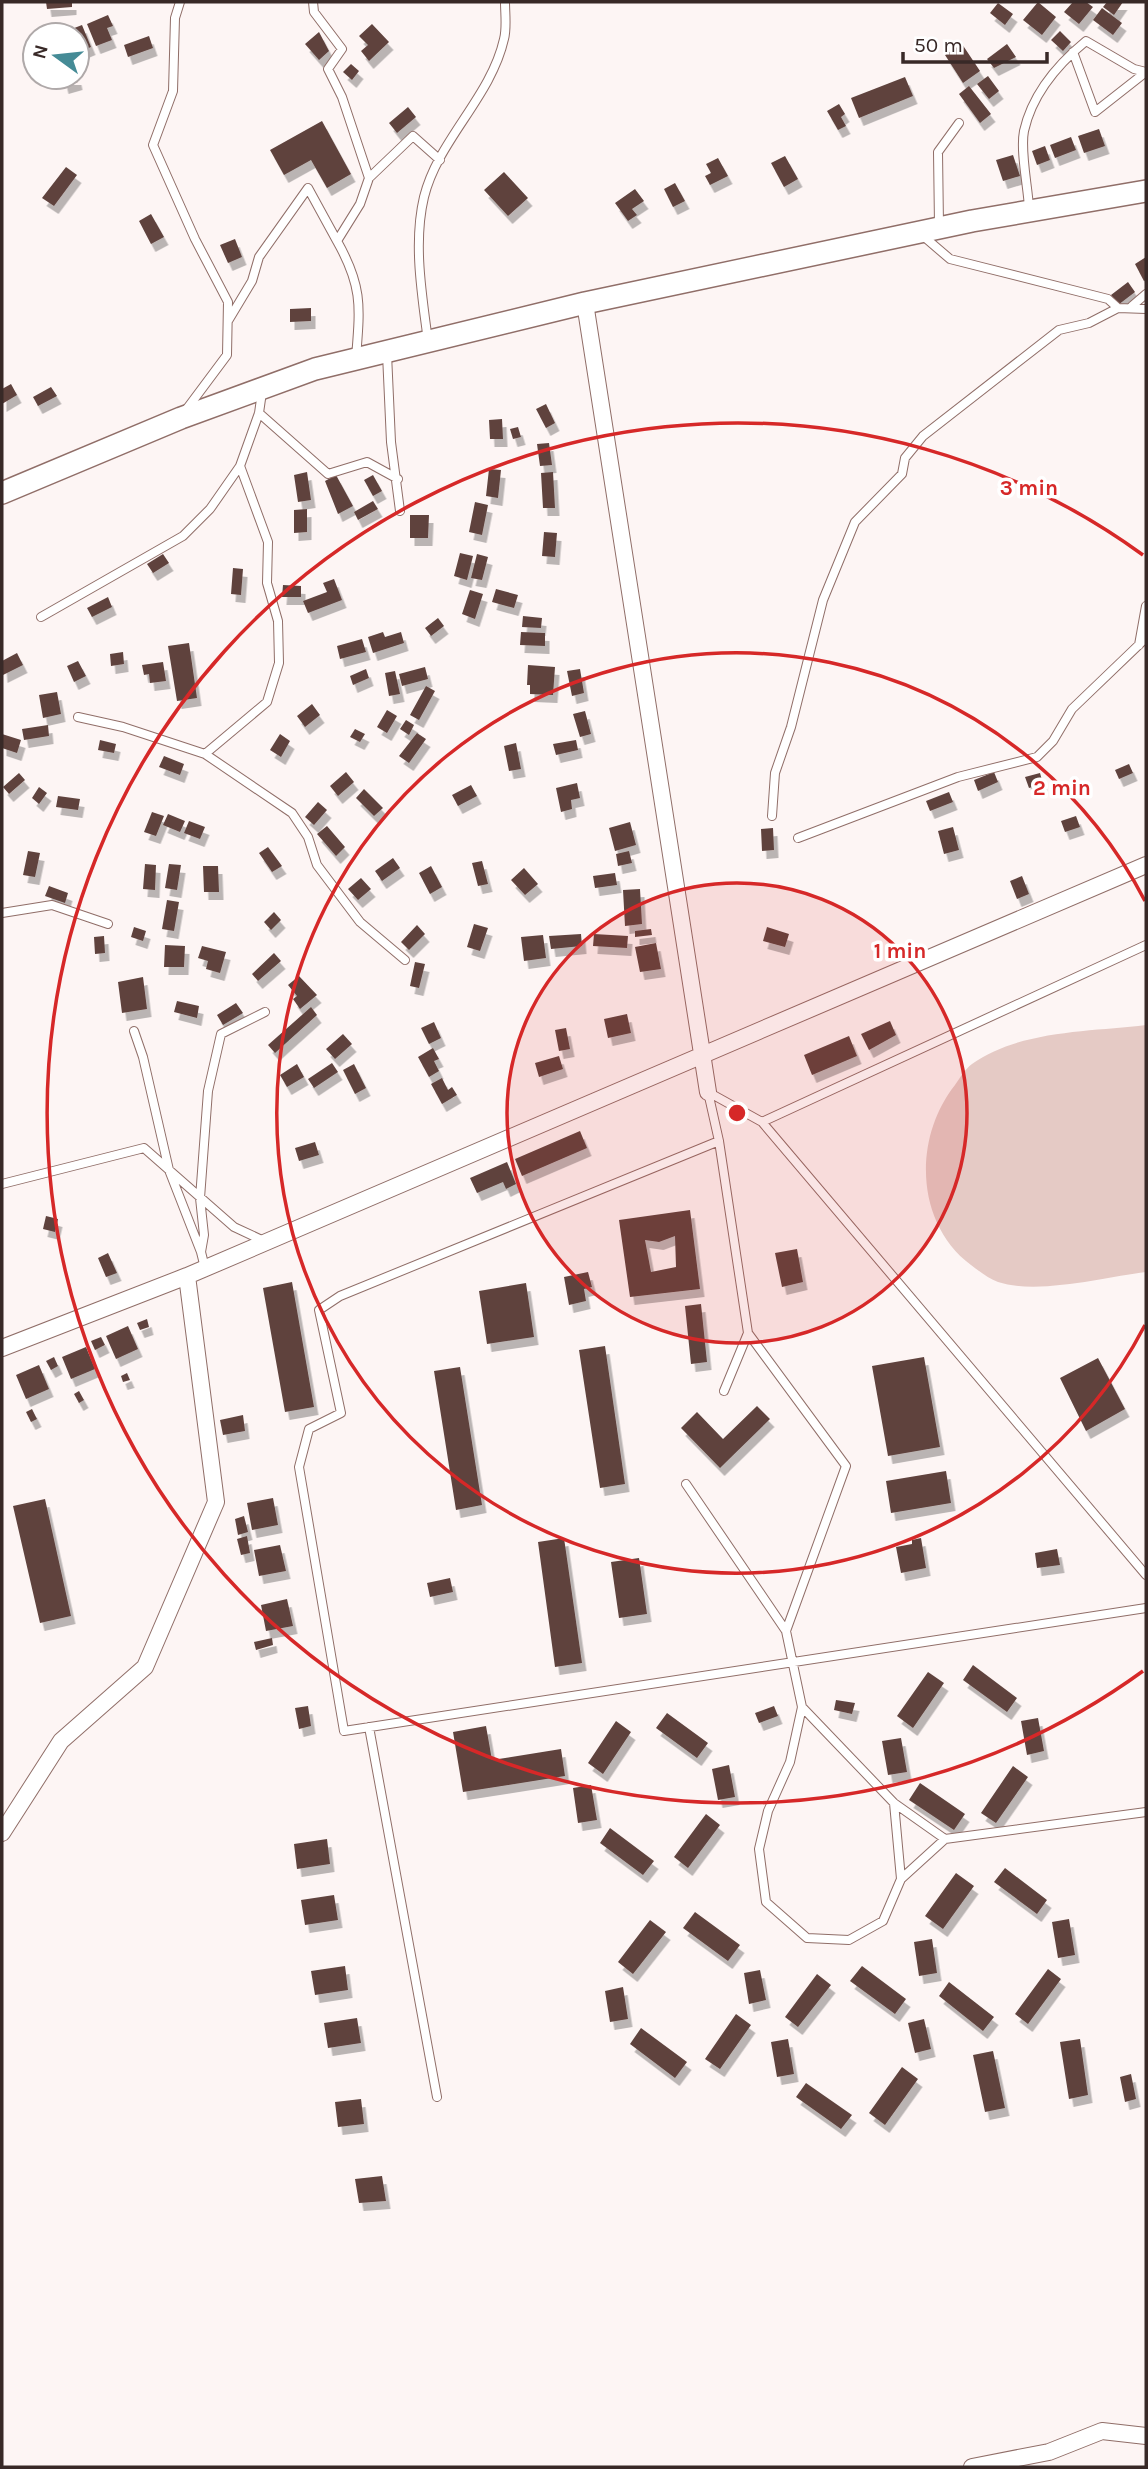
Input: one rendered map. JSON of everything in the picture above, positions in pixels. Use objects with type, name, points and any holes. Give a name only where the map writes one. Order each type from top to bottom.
[{"type":"main road","points":[[2,493],[181,418],[315,369],[585,303],[929,230],[1146,191]]},
{"type":"street","points":[[585,303],[708,1092]]},
{"type":"street","points":[[2,1348],[187,1276],[1146,865]]},
{"type":"street","points":[[2,1833],[61,1741],[145,1667],[216,1502],[187,1276]]},
{"type":"street","points":[[972,2467],[1049,2452],[1102,2431],[1146,2436]]},
{"type":"lane","points":[[180,2],[175,18],[173,91],[153,145],[195,239],[228,302],[227,355],[181,418]]},
{"type":"lane","points":[[313,2],[314,12],[342,49],[328,69],[342,97],[369,178]]},
{"type":"lane","points":[[428,341],[421,285],[420,226],[425,195],[440,160],[495,64],[505,38],[505,2]]},
{"type":"lane","points":[[1030,211],[1024,133],[1048,81],[1061,62],[1086,41],[1134,69],[1146,72]]},
{"type":"lane","points":[[1073,52],[1095,112],[1146,72]]},
{"type":"lane","points":[[959,123],[938,152],[929,230],[936,251],[950,259],[1108,299],[1118,308]]},
{"type":"lane","points":[[337,242],[360,204],[369,178],[413,136],[440,160]]},
{"type":"lane","points":[[227,323],[252,281],[259,257],[308,188],[353,269],[360,308],[356,359]]},
{"type":"lane","points":[[1132,306],[1146,294]]},
{"type":"lane","points":[[772,816],[775,773],[791,727],[823,600],[855,522],[902,474],[905,458],[923,436],[1059,330],[1089,323],[1118,308],[1132,306],[1146,309]]},
{"type":"lane","points":[[387,351],[391,442],[398,478],[400,511]]},
{"type":"lane","points":[[41,617],[183,536],[210,509],[240,466],[258,413],[262,389]]},
{"type":"lane","points":[[258,413],[328,474],[367,462],[398,478]]},
{"type":"lane","points":[[205,754],[267,702],[279,663],[278,621],[267,583],[268,542],[240,466]]},
{"type":"lane","points":[[1139,645],[1146,606]]},
{"type":"lane","points":[[797,838],[958,777],[1037,757],[1053,741],[1072,709],[1146,638]]},
{"type":"lane","points":[[78,717],[123,727],[205,754],[292,813],[308,837],[317,865],[360,922],[405,960]]},
{"type":"lane","points":[[2,913],[52,905],[108,924]]},
{"type":"lane","points":[[762,1122],[1146,945]]},
{"type":"lane","points":[[201,1252],[204,1235],[200,1198],[208,1091],[221,1034],[265,1012]]},
{"type":"lane","points":[[134,1031],[143,1057],[169,1170],[205,1268]]},
{"type":"lane","points":[[708,1092],[762,1122],[1146,1575]]},
{"type":"lane","points":[[708,1092],[719,1141],[748,1333],[846,1466],[786,1631]]},
{"type":"lane","points":[[719,1141],[340,1296],[319,1310],[341,1413],[309,1429],[299,1467],[344,1731],[1146,1608]]},
{"type":"lane","points":[[2,1184],[144,1148],[234,1227],[266,1242]]},
{"type":"lane","points":[[724,1391],[748,1333]]},
{"type":"lane","points":[[686,1485],[786,1631],[802,1707],[790,1762],[768,1811],[759,1849],[766,1902],[807,1938],[849,1940],[883,1922],[901,1879],[945,1839],[1146,1812]]},
{"type":"lane","points":[[802,1707],[894,1803],[945,1839]]},
{"type":"lane","points":[[369,1727],[438,2097]]},
{"type":"lane","points":[[894,1803],[901,1879]]},
{"type":"shaded area","points":[[1146,1025],[1146,1272],[1072,1284],[1032,1287],[1014,1286],[988,1277],[953,1247],[939,1227],[930,1204],[926,1179],[927,1154],[941,1106],[969,1066],[1011,1045],[1056,1034]]},
{"type":"building","points":[[46,2],[72,2],[72,7],[47,9]]},
{"type":"building","points":[[1038,2],[1056,17],[1042,35],[1023,20]]},
{"type":"building","points":[[1073,2],[1086,2],[1093,7],[1079,24],[1064,12]]},
{"type":"building","points":[[1107,2],[1123,2],[1114,15],[1103,7]]},
{"type":"building","points":[[998,3],[1013,14],[1005,25],[990,13]]},
{"type":"building","points":[[1102,8],[1122,23],[1113,35],[1093,20]]},
{"type":"building","points":[[108,15],[113,26],[107,28],[112,40],[96,46],[91,34],[91,22]]},
{"type":"building","points":[[372,24],[389,42],[369,61],[361,51],[368,45],[359,36]]},
{"type":"building","points":[[1060,31],[1071,42],[1063,51],[1051,40]]},
{"type":"building","points":[[319,32],[329,51],[319,60],[305,44]]},
{"type":"building","points":[[149,36],[153,48],[128,57],[124,45]]},
{"type":"building","points":[[962,44],[980,71],[963,83],[945,55]]},
{"type":"building","points":[[1007,44],[1016,57],[994,68],[987,59]]},
{"type":"building","points":[[351,64],[359,71],[352,80],[343,72]]},
{"type":"building","points":[[988,76],[999,91],[989,99],[977,84]]},
{"type":"building","points":[[905,77],[913,96],[859,118],[851,98]]},
{"type":"building","points":[[969,86],[991,114],[980,123],[959,94]]},
{"type":"building","points":[[839,104],[845,114],[841,117],[846,126],[838,130],[827,111]]},
{"type":"building","points":[[408,107],[416,117],[397,133],[389,123]]},
{"type":"building","points":[[322,121],[351,174],[327,188],[311,160],[284,175],[270,150]]},
{"type":"building","points":[[1099,129],[1105,146],[1084,153],[1078,136]]},
{"type":"building","points":[[1071,137],[1076,150],[1055,158],[1050,145]]},
{"type":"building","points":[[1045,146],[1050,160],[1037,165],[1032,151]]},
{"type":"building","points":[[1013,155],[1020,176],[1003,181],[996,160]]},
{"type":"building","points":[[785,156],[798,179],[784,187],[771,163]]},
{"type":"building","points":[[718,158],[728,176],[710,185],[705,176],[711,173],[706,164]]},
{"type":"building","points":[[66,167],[77,175],[54,206],[42,198]]},
{"type":"building","points":[[504,172],[528,198],[508,216],[484,190]]},
{"type":"building","points":[[675,183],[685,201],[673,207],[664,189]]},
{"type":"building","points":[[635,189],[644,201],[632,209],[637,215],[628,221],[615,203]]},
{"type":"building","points":[[151,214],[164,237],[151,244],[139,221]]},
{"type":"building","points":[[235,239],[242,257],[228,263],[220,245]]},
{"type":"building","points":[[1146,257],[1146,280],[1144,281],[1135,264]]},
{"type":"building","points":[[1128,282],[1135,292],[1118,305],[1111,295]]},
{"type":"building","points":[[311,308],[311,321],[290,322],[290,309]]},
{"type":"building","points":[[11,384],[17,395],[2,404],[2,389]]},
{"type":"building","points":[[51,387],[57,396],[38,406],[33,397]]},
{"type":"building","points":[[546,404],[555,423],[546,428],[536,409]]},
{"type":"building","points":[[502,419],[503,439],[490,439],[489,420]]},
{"type":"building","points":[[518,427],[521,437],[513,439],[510,429]]},
{"type":"building","points":[[549,443],[552,465],[540,466],[537,444]]},
{"type":"building","points":[[489,469],[501,470],[498,498],[486,496]]},
{"type":"building","points":[[307,472],[311,500],[298,502],[294,475]]},
{"type":"building","points":[[553,472],[555,508],[543,508],[541,473]]},
{"type":"building","points":[[336,475],[353,506],[338,514],[325,481]]},
{"type":"building","points":[[373,475],[382,491],[373,496],[364,480]]},
{"type":"building","points":[[373,501],[378,509],[358,520],[354,512]]},
{"type":"building","points":[[475,502],[488,505],[482,535],[469,532]]},
{"type":"building","points":[[307,509],[307,532],[294,533],[294,510]]},
{"type":"building","points":[[410,515],[429,515],[428,538],[410,538]]},
{"type":"building","points":[[544,532],[557,533],[555,557],[542,556]]},
{"type":"building","points":[[460,553],[473,556],[467,580],[454,576]]},
{"type":"building","points":[[163,554],[169,563],[153,573],[147,564]]},
{"type":"building","points":[[477,554],[488,557],[482,580],[471,578]]},
{"type":"building","points":[[233,568],[243,569],[241,595],[231,594]]},
{"type":"building","points":[[334,579],[342,600],[308,613],[303,601],[327,592],[323,583]]},
{"type":"building","points":[[283,585],[301,586],[301,597],[282,597]]},
{"type":"building","points":[[496,589],[518,595],[514,608],[492,602]]},
{"type":"building","points":[[470,590],[483,594],[475,619],[462,614]]},
{"type":"building","points":[[108,597],[112,607],[92,617],[87,608]]},
{"type":"building","points":[[523,616],[542,618],[541,628],[522,627]]},
{"type":"building","points":[[438,618],[444,626],[431,636],[425,628]]},
{"type":"building","points":[[383,632],[385,637],[401,632],[404,643],[373,653],[368,637]]},
{"type":"building","points":[[521,632],[545,633],[545,646],[520,645]]},
{"type":"building","points":[[362,639],[366,652],[340,659],[337,646]]},
{"type":"building","points":[[189,643],[197,698],[177,701],[168,646]]},
{"type":"building","points":[[123,652],[124,664],[111,666],[110,654]]},
{"type":"building","points":[[17,653],[23,665],[3,675],[2,661]]},
{"type":"building","points":[[78,661],[86,676],[74,682],[67,666]]},
{"type":"building","points":[[163,662],[166,681],[150,683],[149,674],[144,675],[142,665]]},
{"type":"building","points":[[528,665],[555,667],[553,695],[530,694],[530,685],[527,685]]},
{"type":"building","points":[[425,667],[428,679],[402,686],[399,674]]},
{"type":"building","points":[[366,669],[369,678],[353,685],[350,676]]},
{"type":"building","points":[[580,669],[584,693],[572,696],[567,671]]},
{"type":"building","points":[[395,671],[400,694],[389,696],[385,673]]},
{"type":"building","points":[[426,686],[435,691],[419,720],[410,715]]},
{"type":"building","points":[[57,692],[61,714],[43,718],[39,695]]},
{"type":"building","points":[[312,704],[320,715],[305,727],[297,716]]},
{"type":"building","points":[[387,710],[397,716],[387,733],[377,727]]},
{"type":"building","points":[[585,711],[591,734],[580,737],[573,714]]},
{"type":"building","points":[[406,720],[414,725],[409,735],[400,729]]},
{"type":"building","points":[[48,725],[49,736],[24,740],[22,729]]},
{"type":"building","points":[[355,729],[365,734],[360,742],[350,737]]},
{"type":"building","points":[[417,733],[426,739],[409,763],[399,756]]},
{"type":"building","points":[[2,734],[21,740],[17,753],[2,748]]},
{"type":"building","points":[[280,734],[290,741],[281,757],[270,750]]},
{"type":"building","points":[[100,740],[116,744],[114,753],[98,750]]},
{"type":"building","points":[[576,740],[578,750],[556,755],[553,744]]},
{"type":"building","points":[[516,743],[521,769],[509,771],[504,746]]},
{"type":"building","points":[[164,756],[184,764],[180,775],[159,767]]},
{"type":"building","points":[[1129,764],[1133,773],[1119,779],[1115,770]]},
{"type":"building","points":[[346,772],[354,782],[338,796],[330,786]]},
{"type":"building","points":[[994,772],[998,782],[978,791],[974,780]]},
{"type":"building","points":[[19,773],[25,780],[9,794],[3,787]]},
{"type":"building","points":[[1040,773],[1043,784],[1029,788],[1025,777]]},
{"type":"building","points":[[577,783],[580,798],[571,800],[572,809],[561,812],[556,788]]},
{"type":"building","points":[[471,785],[477,796],[458,806],[452,795]]},
{"type":"building","points":[[39,787],[47,793],[39,804],[32,798]]},
{"type":"building","points":[[364,789],[383,808],[374,816],[356,798]]},
{"type":"building","points":[[949,792],[953,802],[930,811],[926,801]]},
{"type":"building","points":[[58,796],[80,799],[78,810],[56,807]]},
{"type":"building","points":[[318,802],[327,810],[314,825],[305,817]]},
{"type":"building","points":[[152,812],[164,816],[156,836],[144,832]]},
{"type":"building","points":[[168,814],[185,821],[180,832],[163,825]]},
{"type":"building","points":[[1076,816],[1080,827],[1065,832],[1061,821]]},
{"type":"building","points":[[189,821],[205,827],[200,839],[184,833]]},
{"type":"building","points":[[630,822],[636,845],[615,851],[609,828]]},
{"type":"building","points":[[327,826],[345,847],[336,856],[317,834]]},
{"type":"building","points":[[953,827],[959,850],[944,854],[938,831]]},
{"type":"building","points":[[773,828],[774,850],[762,851],[761,829]]},
{"type":"building","points":[[268,847],[282,866],[272,872],[259,853]]},
{"type":"building","points":[[28,851],[40,853],[35,877],[23,875]]},
{"type":"building","points":[[629,851],[632,863],[618,866],[616,854]]},
{"type":"building","points":[[393,858],[400,868],[382,881],[375,871]]},
{"type":"building","points":[[482,861],[488,884],[478,886],[472,863]]},
{"type":"building","points":[[145,864],[156,865],[155,890],[143,889]]},
{"type":"building","points":[[169,864],[181,865],[177,890],[165,888]]},
{"type":"building","points":[[203,866],[218,866],[219,892],[204,892]]},
{"type":"building","points":[[431,866],[442,887],[430,894],[419,873]]},
{"type":"building","points":[[524,868],[538,884],[525,895],[511,880]]},
{"type":"building","points":[[615,873],[617,885],[595,888],[593,876]]},
{"type":"building","points":[[1022,876],[1029,894],[1017,899],[1010,881]]},
{"type":"building","points":[[361,878],[371,889],[358,900],[348,889]]},
{"type":"building","points":[[49,886],[68,893],[65,903],[45,896]]},
{"type":"building","points":[[640,889],[642,924],[625,926],[623,890]]},
{"type":"building","points":[[167,900],[179,902],[174,931],[162,929]]},
{"type":"building","points":[[274,912],[281,920],[271,930],[264,922]]},
{"type":"building","points":[[474,924],[488,928],[480,951],[467,947]]},
{"type":"building","points":[[417,925],[425,934],[409,950],[401,942]]},
{"type":"building","points":[[134,927],[146,931],[143,941],[131,937]]},
{"type":"building","points":[[767,927],[789,934],[785,947],[763,941]]},
{"type":"building","points":[[651,929],[652,935],[635,937],[635,931]]},
{"type":"building","points":[[581,934],[582,946],[551,949],[549,936]]},
{"type":"building","points":[[594,934],[628,936],[627,948],[593,946]]},
{"type":"building","points":[[543,935],[546,958],[524,961],[521,937]]},
{"type":"building","points":[[104,936],[105,953],[95,954],[94,937]]},
{"type":"building","points":[[656,943],[661,969],[640,972],[635,947]]},
{"type":"building","points":[[165,945],[185,946],[184,967],[164,967]]},
{"type":"building","points":[[202,946],[226,952],[220,973],[206,969],[208,961],[198,958]]},
{"type":"building","points":[[274,953],[281,961],[258,981],[252,974]]},
{"type":"building","points":[[415,962],[425,964],[419,988],[410,986]]},
{"type":"building","points":[[299,976],[317,995],[300,1009],[293,999],[297,996],[288,985]]},
{"type":"building","points":[[143,977],[147,1009],[122,1013],[118,982]]},
{"type":"building","points":[[177,1001],[199,1006],[197,1018],[174,1012]]},
{"type":"building","points":[[236,1003],[243,1013],[223,1025],[217,1015]]},
{"type":"building","points":[[311,1007],[317,1015],[275,1053],[268,1045]]},
{"type":"building","points":[[627,1014],[631,1033],[608,1038],[604,1019]]},
{"type":"building","points":[[890,1021],[896,1035],[869,1050],[861,1034]]},
{"type":"building","points":[[434,1022],[441,1038],[429,1044],[421,1028]]},
{"type":"building","points":[[566,1028],[570,1049],[559,1051],[555,1030]]},
{"type":"building","points":[[343,1034],[352,1044],[335,1059],[326,1049]]},
{"type":"building","points":[[849,1036],[857,1056],[812,1075],[804,1055]]},
{"type":"building","points":[[433,1048],[439,1059],[434,1061],[439,1071],[429,1077],[418,1057]]},
{"type":"building","points":[[559,1056],[563,1069],[539,1077],[535,1063]]},
{"type":"building","points":[[332,1063],[338,1072],[314,1088],[308,1079]]},
{"type":"building","points":[[297,1064],[304,1077],[287,1087],[280,1075]]},
{"type":"building","points":[[354,1064],[366,1088],[355,1094],[343,1070]]},
{"type":"building","points":[[442,1078],[448,1090],[452,1087],[457,1095],[442,1104],[431,1084]]},
{"type":"building","points":[[580,1131],[587,1148],[522,1176],[515,1159]]},
{"type":"building","points":[[315,1142],[319,1155],[299,1161],[295,1148]]},
{"type":"building","points":[[507,1162],[516,1184],[506,1189],[503,1182],[477,1193],[470,1178]]},
{"type":"building","points":[[690,1210],[700,1289],[630,1297],[619,1220]],"holes":[[[675,1236],[676,1267],[651,1272],[645,1240],[659,1242]]]},
{"type":"building","points":[[46,1216],[58,1219],[55,1232],[43,1229]]},
{"type":"building","points":[[797,1249],[803,1282],[782,1287],[775,1253]]},
{"type":"building","points":[[108,1253],[117,1273],[106,1277],[98,1258]]},
{"type":"building","points":[[588,1272],[592,1287],[584,1289],[586,1301],[569,1305],[564,1277]]},
{"type":"building","points":[[292,1282],[314,1407],[285,1412],[263,1288]]},
{"type":"building","points":[[526,1283],[534,1337],[487,1344],[479,1291]]},
{"type":"building","points":[[701,1304],[707,1362],[691,1364],[685,1306]]},
{"type":"building","points":[[147,1319],[149,1327],[140,1330],[137,1323]]},
{"type":"building","points":[[128,1326],[138,1349],[116,1359],[106,1336]]},
{"type":"building","points":[[101,1337],[105,1345],[95,1350],[91,1341]]},
{"type":"building","points":[[605,1346],[625,1484],[600,1488],[579,1350]]},
{"type":"building","points":[[86,1347],[95,1369],[71,1379],[62,1357]]},
{"type":"building","points":[[54,1357],[58,1366],[51,1370],[46,1361]]},
{"type":"building","points":[[924,1357],[940,1447],[888,1456],[872,1366]]},
{"type":"building","points":[[1098,1358],[1125,1409],[1086,1431],[1060,1378]]},
{"type":"building","points":[[39,1365],[49,1389],[26,1399],[16,1375]]},
{"type":"building","points":[[460,1367],[482,1505],[456,1510],[434,1371]]},
{"type":"building","points":[[127,1373],[130,1380],[123,1382],[121,1376]]},
{"type":"building","points":[[79,1391],[84,1400],[79,1403],[74,1394]]},
{"type":"building","points":[[757,1406],[770,1419],[720,1468],[681,1428],[697,1412],[723,1439]]},
{"type":"building","points":[[32,1409],[37,1419],[31,1422],[26,1412]]},
{"type":"building","points":[[243,1415],[245,1431],[223,1435],[220,1420]]},
{"type":"building","points":[[946,1471],[951,1503],[891,1513],[886,1481]]},
{"type":"building","points":[[273,1498],[278,1525],[252,1530],[247,1503]]},
{"type":"building","points":[[45,1499],[71,1616],[40,1623],[13,1506]]},
{"type":"building","points":[[244,1516],[248,1532],[238,1535],[235,1519]]},
{"type":"building","points":[[247,1536],[250,1553],[241,1555],[237,1539]]},
{"type":"building","points":[[564,1538],[582,1663],[555,1667],[538,1542]]},
{"type":"building","points":[[921,1538],[926,1568],[901,1573],[896,1547],[912,1544],[912,1540]]},
{"type":"building","points":[[280,1545],[286,1571],[259,1576],[254,1550]]},
{"type":"building","points":[[1057,1549],[1060,1565],[1037,1568],[1035,1553]]},
{"type":"building","points":[[639,1558],[647,1614],[619,1618],[611,1562]]},
{"type":"building","points":[[450,1578],[453,1592],[430,1597],[427,1583]]},
{"type":"building","points":[[287,1599],[293,1626],[266,1631],[261,1605]]},
{"type":"building","points":[[272,1638],[273,1645],[256,1650],[254,1642]]},
{"type":"building","points":[[973,1665],[1017,1698],[1007,1712],[963,1680]]},
{"type":"building","points":[[928,1672],[944,1683],[913,1728],[897,1716]]},
{"type":"building","points":[[836,1700],[855,1703],[852,1714],[834,1710]]},
{"type":"building","points":[[308,1706],[311,1726],[299,1729],[295,1708]]},
{"type":"building","points":[[774,1706],[778,1716],[759,1723],[755,1713]]},
{"type":"building","points":[[667,1713],[708,1743],[697,1758],[656,1728]]},
{"type":"building","points":[[1038,1718],[1044,1751],[1027,1755],[1021,1721]]},
{"type":"building","points":[[616,1721],[631,1732],[603,1774],[588,1763]]},
{"type":"building","points":[[486,1726],[492,1760],[561,1749],[565,1776],[463,1792],[453,1732]]},
{"type":"building","points":[[901,1738],[907,1772],[888,1775],[882,1741]]},
{"type":"building","points":[[729,1765],[735,1797],[718,1800],[712,1769]]},
{"type":"building","points":[[1013,1766],[1028,1777],[996,1823],[981,1813]]},
{"type":"building","points":[[920,1783],[965,1814],[954,1830],[909,1800]]},
{"type":"building","points":[[591,1785],[597,1820],[578,1823],[573,1788]]},
{"type":"building","points":[[706,1814],[720,1825],[688,1868],[674,1857]]},
{"type":"building","points":[[610,1828],[654,1861],[643,1875],[600,1843]]},
{"type":"building","points":[[327,1839],[330,1864],[297,1869],[294,1844]]},
{"type":"building","points":[[1005,1868],[1047,1900],[1037,1914],[994,1882]]},
{"type":"building","points":[[956,1873],[974,1886],[943,1929],[925,1916]]},
{"type":"building","points":[[334,1895],[338,1920],[305,1925],[301,1900]]},
{"type":"building","points":[[695,1912],[740,1945],[728,1961],[683,1928]]},
{"type":"building","points":[[1069,1919],[1075,1955],[1058,1958],[1052,1922]]},
{"type":"building","points":[[650,1920],[666,1932],[633,1974],[618,1962]]},
{"type":"building","points":[[932,1939],[937,1973],[919,1976],[914,1942]]},
{"type":"building","points":[[345,1966],[348,1990],[315,1995],[311,1971]]},
{"type":"building","points":[[862,1966],[906,1999],[895,2014],[850,1981]]},
{"type":"building","points":[[1048,1969],[1061,1979],[1028,2024],[1015,2014]]},
{"type":"building","points":[[760,1970],[766,2000],[749,2004],[744,1973]]},
{"type":"building","points":[[817,1974],[831,1985],[798,2027],[785,2017]]},
{"type":"building","points":[[949,1982],[994,2017],[983,2031],[939,1996]]},
{"type":"building","points":[[623,1987],[628,2019],[610,2022],[605,1991]]},
{"type":"building","points":[[736,2014],[751,2025],[720,2069],[705,2059]]},
{"type":"building","points":[[357,2018],[361,2043],[328,2048],[324,2023]]},
{"type":"building","points":[[924,2019],[931,2049],[915,2053],[908,2023]]},
{"type":"building","points":[[641,2028],[687,2062],[675,2078],[630,2044]]},
{"type":"building","points":[[788,2039],[794,2074],[777,2077],[771,2042]]},
{"type":"building","points":[[1080,2039],[1088,2095],[1069,2099],[1060,2042]]},
{"type":"building","points":[[993,2051],[1005,2108],[985,2112],[973,2055]]},
{"type":"building","points":[[902,2067],[918,2079],[885,2125],[869,2113]]},
{"type":"building","points":[[1131,2074],[1136,2099],[1125,2102],[1120,2077]]},
{"type":"building","points":[[806,2083],[852,2115],[841,2129],[796,2097]]},
{"type":"building","points":[[361,2099],[364,2124],[338,2127],[335,2102]]},
{"type":"building","points":[[382,2176],[386,2201],[359,2203],[355,2179]]}]
